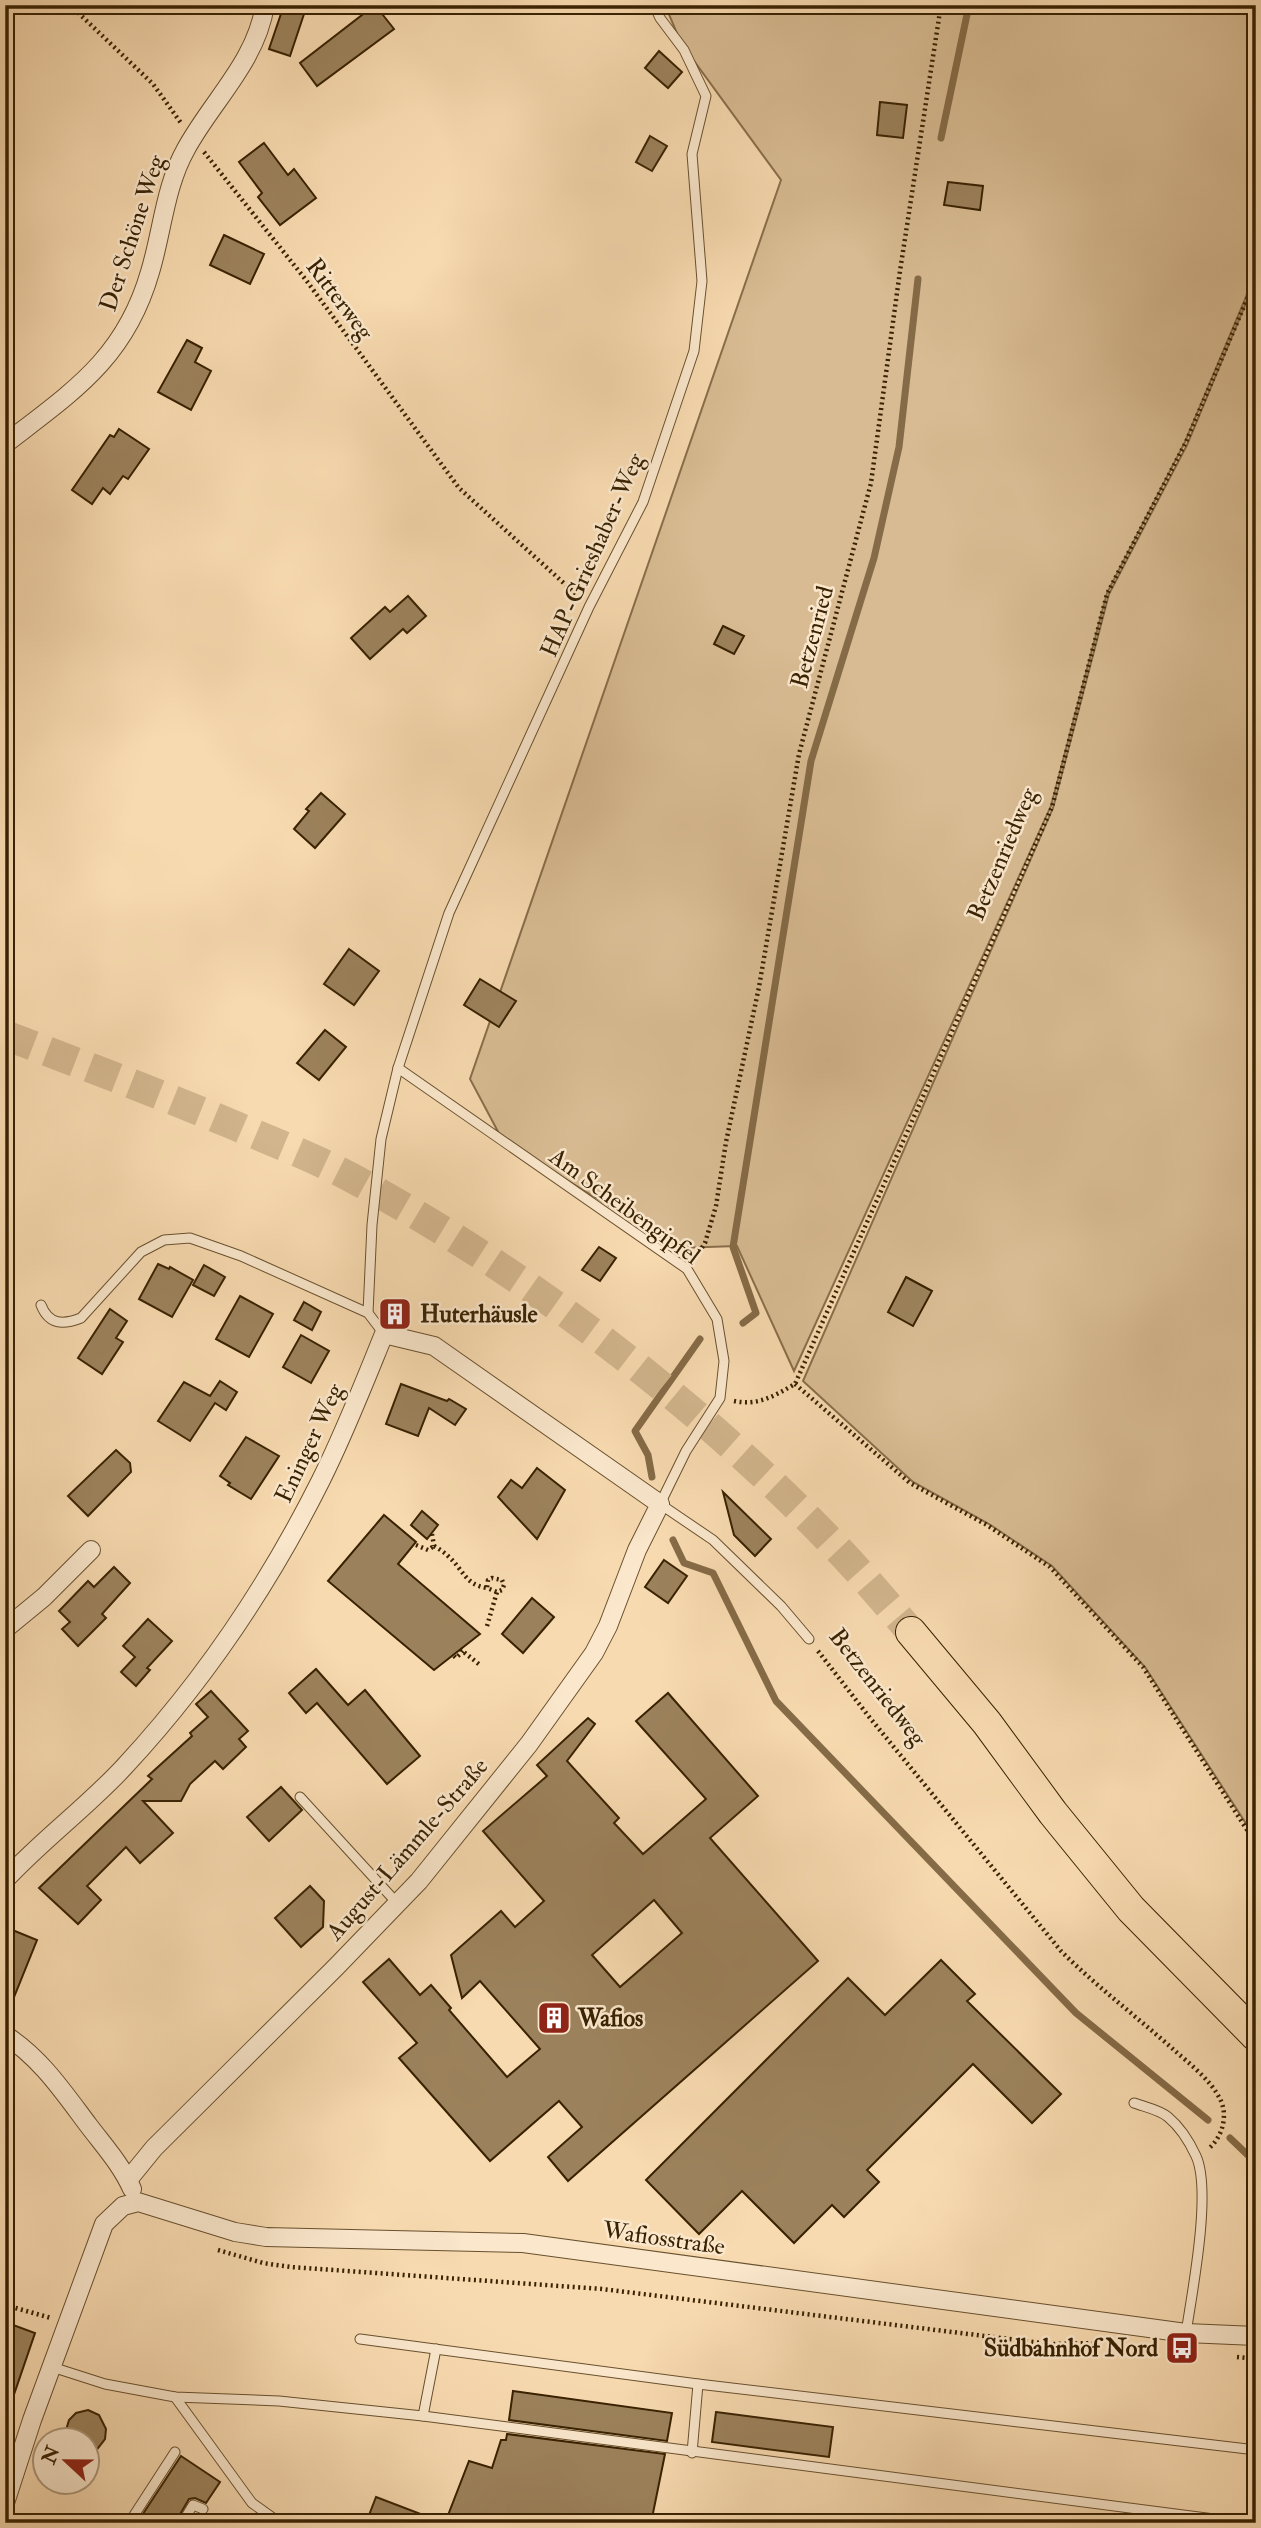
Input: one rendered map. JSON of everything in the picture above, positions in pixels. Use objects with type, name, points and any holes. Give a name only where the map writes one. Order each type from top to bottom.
[{"type":"main road","points":[[911,1632],[987,1724],[1053,1813],[1131,1909],[1256,2036]]},
{"type":"street","name":"Der Schöne Weg","points":[[5,444],[93,374],[125,332],[143,294],[174,179],[185,150],[248,55],[258,36],[265,5]]},
{"type":"street","name":"Betzenriedweg","points":[[384,1334],[434,1346],[660,1504]]},
{"type":"street","name":"Eninger Weg","points":[[5,1880],[124,1766],[201,1675],[228,1638],[305,1512],[349,1420],[384,1334]]},
{"type":"street","name":"August-Lämmle-Straße","points":[[128,2180],[154,2148],[397,1903],[458,1835],[578,1679],[608,1626],[637,1550],[660,1504]]},
{"type":"street","points":[[7,1623],[44,1597],[91,1550]]},
{"type":"street","points":[[5,2035],[18,2043],[48,2071],[128,2180],[138,2202],[123,2206],[104,2224],[32,2420],[5,2503]]},
{"type":"street","name":"Wafiosstraße","points":[[138,2202],[235,2232],[266,2237],[396,2238],[523,2244],[1186,2333],[1256,2336]]},
{"type":"lane","name":"HAP-Grieshaber-Weg","points":[[368,1313],[375,1182],[382,1139],[398,1068],[449,913],[589,607],[643,502],[694,351],[702,281],[692,154],[706,96],[684,50],[660,18],[654,5]]},
{"type":"lane","name":"Am Scheibengipfel","points":[[398,1068],[687,1269],[717,1319],[724,1360],[720,1398],[685,1451],[660,1504]]},
{"type":"lane","points":[[41,1305],[44,1313],[58,1323],[81,1318],[141,1252],[164,1240],[190,1238],[241,1256],[368,1313],[384,1334]]},
{"type":"lane","name":"Betzenriedweg","points":[[660,1504],[713,1540],[781,1606],[809,1639]]},
{"type":"lane","points":[[300,1797],[397,1903]]},
{"type":"lane","points":[[1134,2103],[1166,2115],[1179,2127],[1197,2158],[1203,2188],[1186,2333]]},
{"type":"lane","points":[[360,2339],[698,2384],[1256,2450]]},
{"type":"lane","points":[[423,2416],[436,2348]]},
{"type":"lane","points":[[52,2367],[105,2384],[175,2397],[279,2400],[423,2416],[1245,2523]]},
{"type":"lane","points":[[692,2453],[698,2384]]},
{"type":"lane","points":[[175,2397],[252,2503],[280,2523]]},
{"type":"lane","points":[[129,2523],[175,2452]]},
{"type":"lane","points":[[182,2523],[193,2505],[203,2509]]},
{"type":"path","name":"Ritterweg","points":[[70,5],[153,84],[192,138],[306,280],[459,488],[589,607]]},
{"type":"path","name":"Betzenried","points":[[687,1269],[705,1243],[716,1206],[726,1142],[759,987],[799,754],[872,483],[902,258],[941,5]]},
{"type":"path","name":"Betzenriedweg","points":[[795,1384],[1052,807],[1107,594],[1186,442],[1248,297],[1256,261]]},
{"type":"path","points":[[720,1398],[746,1403],[768,1400],[795,1384],[910,1483],[986,1525],[1050,1567],[1143,1667],[1256,1844]]},
{"type":"path","points":[[432,1534],[434,1546],[450,1557],[467,1581],[477,1587],[497,1592]]},
{"type":"path","points":[[416,1545],[428,1550],[434,1546]]},
{"type":"path","points":[[487,1588],[488,1580],[502,1580],[502,1590],[497,1592],[487,1626]]},
{"type":"path","name":"Betzenriedweg","points":[[809,1639],[870,1718],[1061,1951],[1189,2064],[1215,2092],[1225,2112],[1223,2127],[1212,2145],[1197,2158]]},
{"type":"path","points":[[454,1656],[456,1658],[461,1650],[480,1665]]},
{"type":"path","points":[[215,2249],[263,2263],[291,2267],[602,2290],[1050,2344],[1102,2343]]},
{"type":"path","points":[[5,2305],[68,2324]]},
{"type":"path","points":[[1232,2357],[1256,2359]]},
{"type":"shaded area","points":[[665,5],[1256,5],[1256,256],[1246,297],[1185,442],[1107,593],[1051,806],[794,1371],[737,1246],[678,1248],[503,1141],[470,1079],[781,180],[681,43]]},
{"type":"shaded area","points":[[1256,266],[1256,1839],[1145,1667],[1052,1566],[989,1524],[913,1482],[803,1381],[1053,808],[1109,594],[1187,445],[1248,298]]},
{"type":"building","points":[[284,5],[307,5],[290,56],[269,49]]},
{"type":"building","points":[[375,5],[394,29],[317,86],[300,63]]},
{"type":"building","points":[[659,51],[682,72],[668,88],[645,68]]},
{"type":"building","points":[[880,102],[907,105],[903,138],[877,135]]},
{"type":"building","points":[[650,136],[667,146],[652,171],[636,162]]},
{"type":"building","points":[[264,143],[288,175],[294,169],[316,198],[280,225],[258,197],[262,193],[239,162]]},
{"type":"building","points":[[948,182],[983,186],[980,210],[944,205]]},
{"type":"building","points":[[224,235],[264,254],[250,284],[210,265]]},
{"type":"building","points":[[187,340],[202,348],[195,362],[211,371],[191,410],[158,392]]},
{"type":"building","points":[[119,429],[149,449],[128,479],[123,476],[110,494],[103,488],[92,504],[72,490],[110,435],[114,437]]},
{"type":"building","points":[[408,596],[426,616],[407,633],[403,629],[370,659],[351,638],[385,607],[390,612]]},
{"type":"building","points":[[723,626],[744,636],[734,654],[714,644]]},
{"type":"building","points":[[321,793],[345,814],[315,848],[294,829],[309,811],[306,809]]},
{"type":"building","points":[[349,949],[379,971],[354,1005],[324,984]]},
{"type":"building","points":[[480,979],[516,1001],[499,1027],[464,1005]]},
{"type":"building","points":[[325,1030],[346,1047],[319,1080],[297,1063]]},
{"type":"building","points":[[599,1247],[616,1258],[600,1281],[582,1270]]},
{"type":"building","points":[[158,1264],[169,1269],[170,1267],[193,1280],[172,1317],[139,1299]]},
{"type":"building","points":[[204,1265],[225,1277],[214,1296],[193,1285]]},
{"type":"building","points":[[906,1277],[932,1291],[913,1326],[888,1312]]},
{"type":"building","points":[[240,1296],[273,1314],[249,1357],[216,1339]]},
{"type":"building","points":[[304,1302],[321,1312],[312,1330],[294,1320]]},
{"type":"building","points":[[110,1309],[127,1321],[116,1338],[123,1342],[102,1374],[78,1358]]},
{"type":"building","points":[[301,1335],[329,1351],[311,1383],[283,1367]]},
{"type":"building","points":[[220,1381],[237,1392],[226,1410],[215,1403],[190,1441],[158,1421],[184,1382],[210,1396]]},
{"type":"building","points":[[401,1384],[447,1401],[449,1399],[466,1409],[455,1425],[429,1408],[418,1436],[386,1424]]},
{"type":"building","points":[[246,1437],[279,1456],[251,1499],[228,1485],[230,1483],[220,1476]]},
{"type":"building","points":[[116,1450],[130,1463],[131,1472],[88,1516],[68,1496]]},
{"type":"building","points":[[537,1468],[565,1490],[537,1539],[498,1497],[511,1480],[522,1488]]},
{"type":"building","points":[[723,1492],[771,1539],[755,1556],[734,1535]]},
{"type":"building","points":[[422,1511],[438,1525],[427,1539],[411,1525]]},
{"type":"building","points":[[384,1515],[416,1542],[398,1564],[480,1634],[434,1670],[328,1581]]},
{"type":"building","points":[[664,1560],[687,1576],[668,1603],[645,1587]]},
{"type":"building","points":[[114,1567],[130,1583],[102,1614],[106,1618],[78,1646],[62,1629],[70,1622],[59,1611],[88,1581],[94,1587]]},
{"type":"building","points":[[532,1598],[554,1617],[523,1653],[502,1634]]},
{"type":"building","points":[[148,1619],[172,1641],[147,1668],[150,1670],[136,1686],[121,1672],[135,1657],[123,1646]]},
{"type":"building","points":[[316,1669],[348,1705],[365,1690],[420,1756],[387,1784],[317,1703],[306,1713],[289,1693]]},
{"type":"building","points":[[211,1691],[248,1731],[239,1739],[246,1747],[223,1769],[215,1761],[190,1784],[181,1801],[143,1801],[173,1833],[140,1863],[126,1847],[87,1886],[101,1900],[78,1924],[39,1888],[152,1779],[148,1776],[192,1736],[190,1733],[208,1717],[196,1704]]},
{"type":"building","points":[[668,1693],[758,1796],[710,1838],[818,1961],[568,2181],[548,2157],[582,2127],[559,2101],[490,2161],[399,2058],[417,2043],[363,1982],[389,1959],[420,1995],[431,1985],[507,2077],[540,2049],[480,1981],[462,1998],[451,1955],[501,1911],[515,1927],[544,1901],[483,1831],[547,1776],[537,1765],[588,1718],[595,1724],[567,1761],[619,1818],[614,1823],[643,1854],[706,1799],[636,1721]],"holes":[[[654,1900],[682,1933],[620,1987],[592,1955]]]},
{"type":"building","points":[[281,1787],[302,1810],[269,1841],[247,1817]]},
{"type":"building","points":[[310,1886],[324,1901],[323,1927],[301,1947],[275,1918]]},
{"type":"building","points":[[5,1927],[37,1940],[6,2017],[5,2017]]},
{"type":"building","points":[[941,1960],[975,1994],[967,2001],[1061,2094],[1032,2123],[973,2064],[867,2170],[879,2182],[844,2217],[832,2205],[794,2243],[742,2191],[699,2234],[646,2180],[848,1978],[885,2015]]},
{"type":"building","points":[[5,2322],[35,2333],[8,2412],[5,2411]]},
{"type":"building","points":[[513,2391],[672,2413],[667,2441],[509,2420]]},
{"type":"building","points":[[88,2410],[99,2415],[106,2429],[102,2443],[102,2426],[67,2426],[76,2413]]},
{"type":"building","points":[[716,2412],[833,2427],[829,2457],[712,2442]]},
{"type":"building","points":[[507,2434],[665,2454],[651,2523],[535,2523],[514,2516],[513,2523],[445,2523],[469,2461],[492,2468],[501,2440],[506,2440]]},
{"type":"building","points":[[181,2456],[220,2482],[206,2503],[195,2498],[189,2499],[175,2523],[137,2523]]},
{"type":"building","points":[[376,2497],[439,2521],[366,2523]]},
{"type":"waterway","points":[[941,138],[969,5]]},
{"type":"waterway","points":[[743,1323],[756,1313],[733,1247],[811,761],[874,558],[899,447],[918,279]]},
{"type":"waterway","points":[[652,1477],[648,1455],[635,1431],[700,1339]]},
{"type":"waterway","points":[[673,1540],[684,1563],[713,1573],[776,1701],[1076,2013],[1208,2120]]},
{"type":"waterway","points":[[1230,2138],[1256,2163]]},
{"type":"tunnel","points":[[5,1035],[179,1102],[324,1164],[417,1215],[481,1255],[607,1344],[668,1391],[726,1441],[834,1545],[911,1632]]},
{"type":"place","name":"Huterhäusle","points":[[395,1314]]},
{"type":"place","name":"Wafios","points":[[554,2018]]},
{"type":"place","name":"Südbahnhof Nord","points":[[1182,2348]]}]
